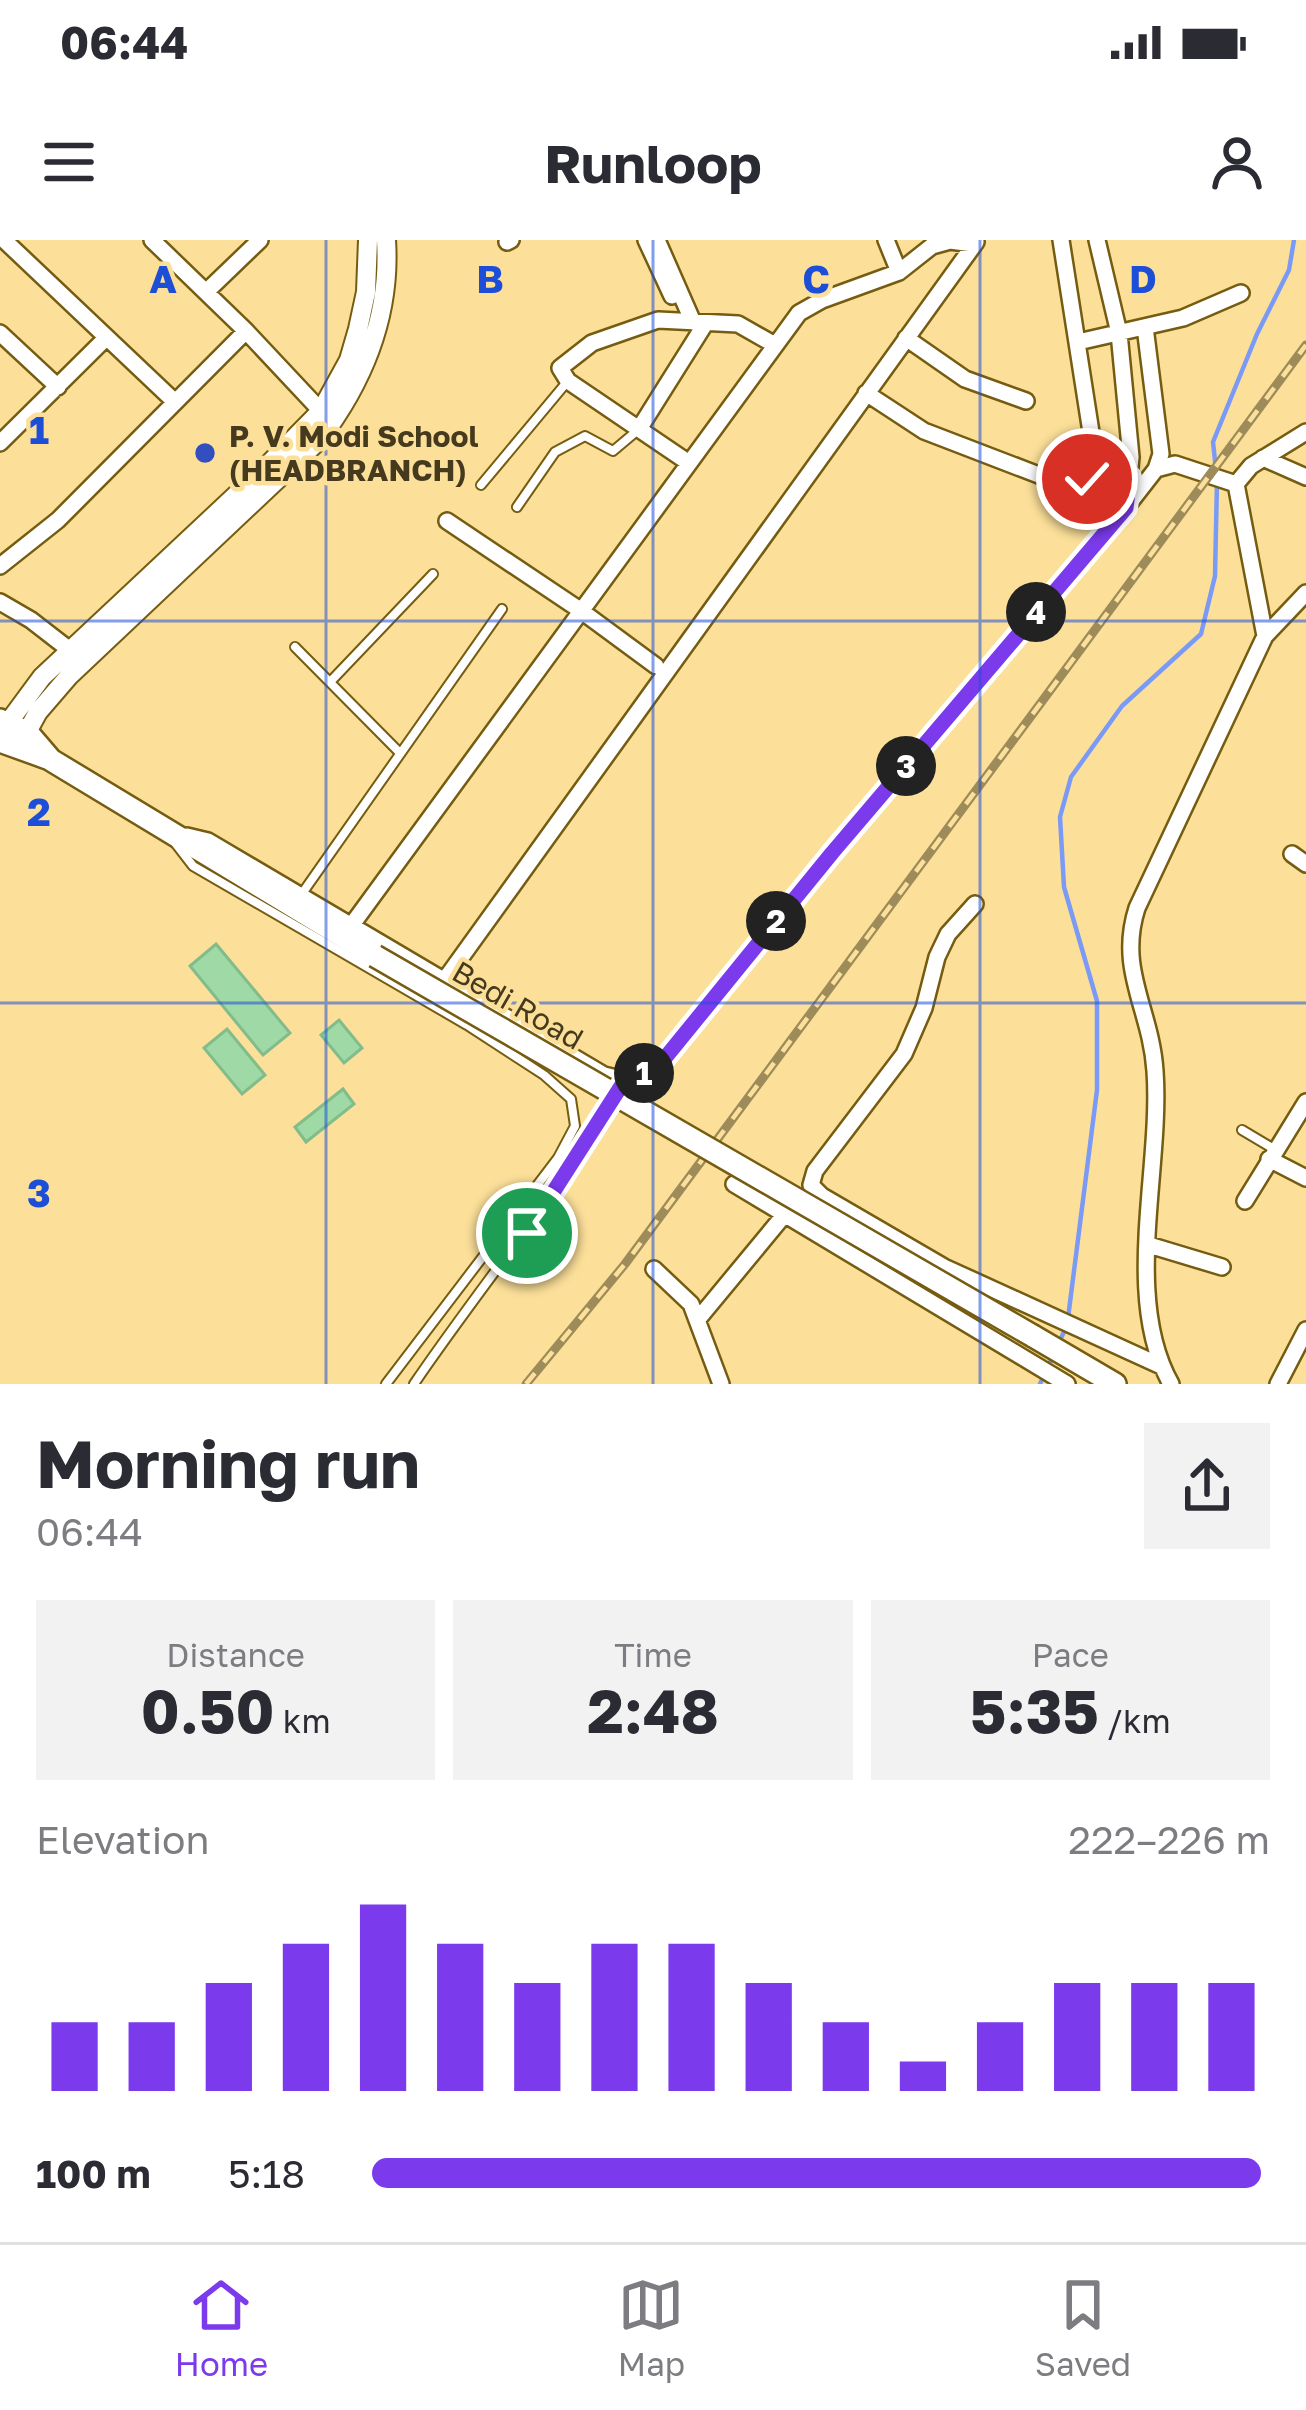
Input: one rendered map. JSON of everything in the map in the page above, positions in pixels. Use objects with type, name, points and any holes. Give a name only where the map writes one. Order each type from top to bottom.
[{"type":"main road","name":"Bedi Road","points":[[9,733],[199,851],[1115,1384]]},
{"type":"street","points":[[4,240],[174,401]]},
{"type":"street","points":[[152,240],[321,411]]},
{"type":"street","points":[[206,292],[260,240]]},
{"type":"street","points":[[9,733],[42,676],[321,411],[349,361],[358,329],[368,279],[368,240]]},
{"type":"street","points":[[9,733],[319,440],[346,404],[377,332],[386,240]]},
{"type":"street","points":[[646,240],[694,322]]},
{"type":"street","points":[[657,240],[694,322]]},
{"type":"street","points":[[886,240],[899,272]]},
{"type":"street","points":[[1061,240],[1098,477]]},
{"type":"street","points":[[1097,240],[1120,333],[1130,477],[1126,508]]},
{"type":"street","points":[[351,926],[799,313],[899,272],[940,243],[976,242]]},
{"type":"street","points":[[444,981],[976,242]]},
{"type":"street","points":[[1078,342],[1183,318],[1241,293]]},
{"type":"street","points":[[565,377],[565,361],[605,337],[658,320],[738,324],[775,346]]},
{"type":"street","points":[[639,429],[694,322]]},
{"type":"street","points":[[169,831],[208,841],[604,1075],[625,1080],[650,1070],[665,1058],[1156,469],[1162,440],[1145,327]]},
{"type":"street","points":[[0,566],[58,520],[246,331]]},
{"type":"street","points":[[0,333],[58,387]]},
{"type":"street","points":[[0,443],[106,338]]},
{"type":"street","points":[[906,338],[964,379],[1026,400]]},
{"type":"street","points":[[549,361],[688,463]]},
{"type":"street","points":[[866,393],[924,431],[1062,484],[1130,477]]},
{"type":"street","points":[[1265,636],[1236,484],[1241,474],[1263,458],[1305,434]]},
{"type":"street","points":[[1263,458],[1306,477]]},
{"type":"street","points":[[1156,469],[1174,464],[1236,484]]},
{"type":"street","points":[[446,521],[656,666]]},
{"type":"street","points":[[1171,1384],[1151,1331],[1155,1067],[1148,1022],[1128,960],[1128,937],[1137,908],[1265,636],[1306,593]]},
{"type":"street","points":[[0,602],[71,651]]},
{"type":"street","points":[[975,904],[948,934],[904,1054],[815,1172],[811,1185],[944,1267],[1161,1366]]},
{"type":"street","points":[[1245,1201],[1306,1102]]},
{"type":"street","points":[[1272,1155],[1306,1178]]},
{"type":"street","points":[[734,1184],[1067,1384]]},
{"type":"street","points":[[699,1318],[785,1214]]},
{"type":"street","points":[[1149,1245],[1222,1267]]},
{"type":"street","points":[[654,1269],[691,1304],[721,1384]]},
{"type":"street","points":[[1278,1384],[1306,1330]]},
{"type":"lane","points":[[482,484],[565,377]]},
{"type":"lane","points":[[517,507],[563,445],[585,436],[613,451],[639,429]]},
{"type":"lane","points":[[330,682],[433,574]]},
{"type":"lane","points":[[300,896],[502,609]]},
{"type":"lane","points":[[295,646],[400,753]]},
{"type":"lane","points":[[169,831],[193,866],[467,1025],[544,1075],[571,1099],[575,1126],[558,1158],[386,1384]]},
{"type":"lane","points":[[414,1384],[527,1233],[625,1080]]},
{"type":"lane","points":[[1242,1130],[1272,1155]]},
{"type":"building","points":[[216,944],[290,1033],[263,1055],[190,966]]},
{"type":"building","points":[[339,1020],[362,1048],[344,1063],[321,1035]]},
{"type":"building","points":[[227,1029],[265,1075],[242,1094],[204,1048]]},
{"type":"building","points":[[343,1089],[354,1104],[306,1142],[295,1127]]},
{"type":"waterway","points":[[1216,470],[1213,442],[1289,270],[1294,240]]},
{"type":"waterway","points":[[1059,1342],[1067,1326],[1097,1090],[1097,1001],[1064,887],[1060,817],[1071,777],[1122,706],[1201,634],[1215,576],[1217,481]]},
{"type":"waterway","points":[[1040,1384],[1052,1358]]},
{"type":"railway","points":[[526,1384],[625,1264],[1306,345]]},
{"type":"place","name":"P. V. Modi School (HEADBRANCH)","points":[[205,453]]},
{"type":"route","points":[[527,1233],[625,1080],[665,1058],[832,853],[1126,508],[1130,477],[1087,479]]}]
